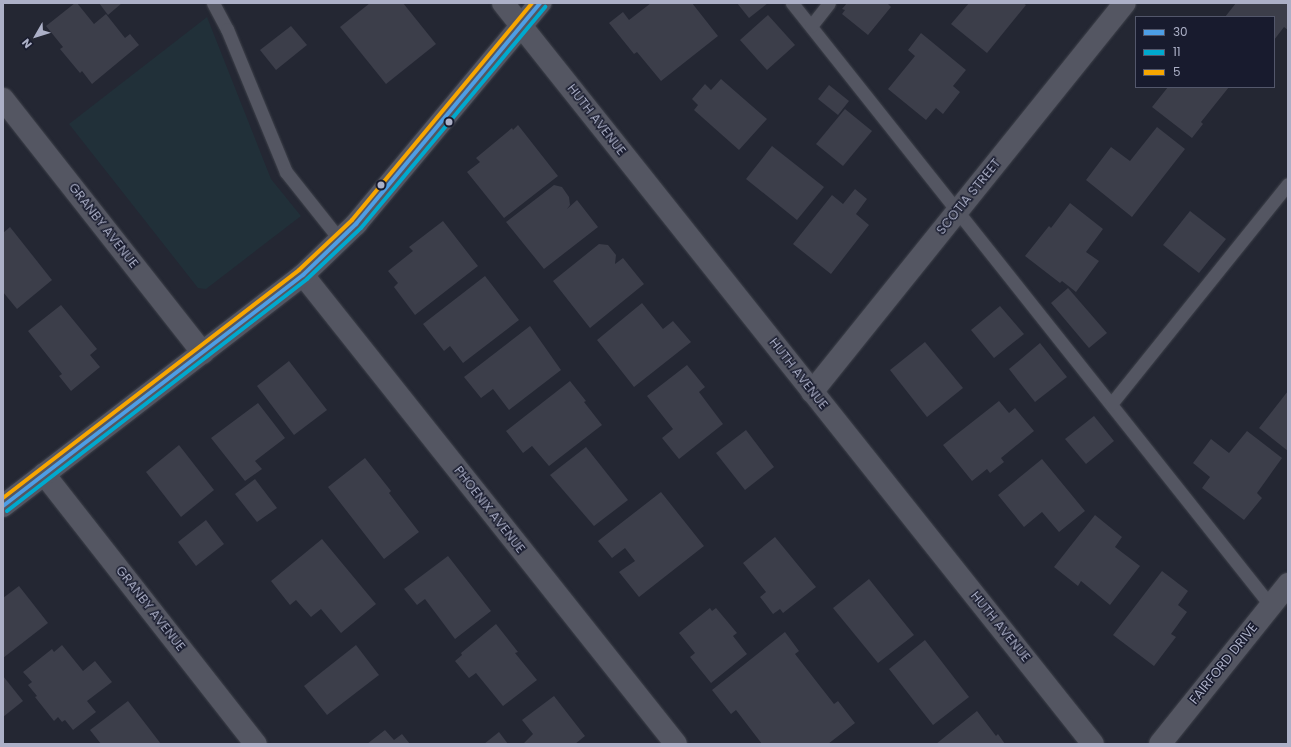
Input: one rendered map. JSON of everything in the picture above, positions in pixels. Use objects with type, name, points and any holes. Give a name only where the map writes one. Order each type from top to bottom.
[{"type":"street","name":"HUTH AVENUE","points":[[503,3],[1093,744]]},
{"type":"street","points":[[3,506],[303,275],[356,224],[540,3]]},
{"type":"street","name":"SCOTIA STREET","points":[[812,392],[1126,3]]},
{"type":"street","name":"GRANBY AVENUE","points":[[3,99],[203,353]]},
{"type":"street","name":"PHOENIX AVENUE","points":[[303,275],[676,744]]},
{"type":"street","name":"GRANBY AVENUE","points":[[44,474],[256,744]]},
{"type":"street","name":"FAIRFORD DRIVE","points":[[1160,744],[1288,584]]},
{"type":"lane","points":[[213,3],[227,29],[286,172],[340,240]]},
{"type":"lane","points":[[792,3],[1271,606]]},
{"type":"lane","points":[[811,26],[829,3]]},
{"type":"lane","points":[[1111,404],[1288,184]]},
{"type":"shaded area","points":[[207,17],[271,179],[301,216],[206,289],[198,288],[69,124]]},
{"type":"building","points":[[77,3],[94,24],[106,14],[125,38],[130,34],[139,45],[92,84],[82,71],[80,73],[60,49],[63,47],[46,26]]},
{"type":"building","points":[[99,3],[122,3],[108,15]]},
{"type":"building","points":[[370,3],[403,3],[436,44],[386,84],[340,27]]},
{"type":"building","points":[[651,3],[692,3],[718,36],[661,81],[637,52],[634,54],[609,23],[623,12],[629,20]]},
{"type":"building","points":[[737,3],[768,3],[749,18]]},
{"type":"building","points":[[847,3],[887,3],[891,7],[868,35],[842,14],[845,10],[842,9]]},
{"type":"building","points":[[969,3],[1023,3],[1026,5],[987,53],[951,24]]},
{"type":"building","points":[[1236,3],[1288,3],[1288,30],[1284,27],[1275,39],[1275,16],[1226,16]]},
{"type":"building","points":[[768,15],[795,45],[767,70],[740,40]]},
{"type":"building","points":[[291,26],[307,45],[276,70],[260,50]]},
{"type":"building","points":[[921,33],[966,70],[953,86],[960,92],[943,114],[936,108],[926,120],[888,89],[915,56],[908,50]]},
{"type":"building","points":[[721,79],[767,119],[739,150],[694,110],[698,105],[692,99],[705,84],[711,90]]},
{"type":"building","points":[[829,85],[849,101],[838,115],[818,99]]},
{"type":"building","points":[[1167,88],[1228,88],[1201,122],[1203,124],[1192,138],[1152,107]]},
{"type":"building","points":[[845,109],[872,131],[843,166],[816,144]]},
{"type":"building","points":[[518,125],[558,176],[504,218],[467,172],[480,162],[476,158],[512,128],[513,130]]},
{"type":"building","points":[[1157,127],[1185,149],[1132,217],[1086,180],[1111,147],[1130,161]]},
{"type":"building","points":[[772,146],[824,187],[797,220],[746,179]]},
{"type":"building","points":[[554,185],[562,187],[569,197],[570,205],[567,209],[577,200],[598,227],[544,269],[506,222]]},
{"type":"building","points":[[855,189],[867,199],[856,214],[869,225],[831,274],[793,244],[832,195],[843,204]]},
{"type":"building","points":[[1070,203],[1103,229],[1086,252],[1099,261],[1076,292],[1062,281],[1060,283],[1025,256],[1049,226],[1051,228]]},
{"type":"building","points":[[1190,211],[1226,239],[1199,273],[1163,245]]},
{"type":"building","points":[[443,221],[478,266],[415,315],[394,287],[398,283],[388,271],[413,251],[409,247]]},
{"type":"building","points":[[10,227],[52,280],[17,309],[3,292],[3,233]]},
{"type":"building","points":[[599,244],[608,245],[616,255],[615,264],[623,258],[644,284],[590,328],[553,281]]},
{"type":"building","points":[[485,276],[519,320],[463,363],[450,346],[444,351],[423,324]]},
{"type":"building","points":[[1068,288],[1107,333],[1089,348],[1051,303]]},
{"type":"building","points":[[642,303],[663,329],[673,321],[691,342],[634,387],[597,340]]},
{"type":"building","points":[[61,305],[97,349],[90,355],[100,367],[71,391],[59,376],[62,374],[28,331]]},
{"type":"building","points":[[1000,306],[1024,334],[994,358],[971,330]]},
{"type":"building","points":[[530,326],[561,370],[509,410],[493,389],[481,398],[464,377]]},
{"type":"building","points":[[925,342],[963,388],[927,417],[890,370]]},
{"type":"building","points":[[1040,343],[1067,377],[1035,402],[1009,369]]},
{"type":"building","points":[[289,361],[327,410],[294,435],[257,386]]},
{"type":"building","points":[[687,365],[705,387],[699,392],[723,424],[679,459],[662,438],[673,429],[647,396]]},
{"type":"building","points":[[570,381],[602,425],[549,466],[532,446],[523,453],[506,431]]},
{"type":"building","points":[[1288,391],[1288,451],[1259,428]]},
{"type":"building","points":[[999,401],[1009,413],[1015,408],[1034,431],[1001,458],[1004,462],[990,473],[987,469],[972,481],[943,445]]},
{"type":"building","points":[[258,403],[285,438],[255,461],[262,469],[245,481],[211,438]]},
{"type":"building","points":[[1094,416],[1114,441],[1086,464],[1065,439]]},
{"type":"building","points":[[746,430],[774,467],[745,490],[716,453]]},
{"type":"building","points":[[1247,431],[1282,458],[1257,493],[1262,498],[1244,520],[1202,488],[1210,477],[1193,463],[1211,439],[1229,453]]},
{"type":"building","points":[[179,445],[214,490],[181,517],[146,472]]},
{"type":"building","points":[[586,447],[628,500],[594,526],[550,475]]},
{"type":"building","points":[[365,458],[391,491],[389,493],[419,532],[384,559],[328,487]]},
{"type":"building","points":[[1042,459],[1085,511],[1059,532],[1042,512],[1024,527],[998,495]]},
{"type":"building","points":[[255,479],[277,508],[257,522],[235,494]]},
{"type":"building","points":[[661,492],[704,546],[639,597],[619,572],[635,561],[625,548],[612,558],[598,541]]},
{"type":"building","points":[[1095,515],[1122,537],[1115,547],[1140,566],[1110,605],[1081,581],[1078,586],[1054,567]]},
{"type":"building","points":[[206,520],[224,544],[196,566],[178,542]]},
{"type":"building","points":[[775,537],[816,587],[783,613],[780,609],[773,614],[760,597],[766,592],[743,563]]},
{"type":"building","points":[[322,539],[376,604],[341,633],[321,609],[311,617],[296,600],[290,605],[271,581]]},
{"type":"building","points":[[448,556],[491,611],[455,639],[425,599],[417,605],[404,589]]},
{"type":"building","points":[[1162,571],[1188,591],[1178,605],[1187,612],[1171,634],[1176,637],[1154,666],[1113,635]]},
{"type":"building","points":[[869,579],[914,635],[878,663],[833,608]]},
{"type":"building","points":[[19,586],[48,623],[3,658],[3,598]]},
{"type":"building","points":[[710,608],[712,611],[716,608],[737,633],[733,636],[747,654],[711,683],[690,657],[695,653],[679,633]]},
{"type":"building","points":[[496,624],[518,652],[515,653],[537,680],[503,706],[476,673],[469,678],[455,661],[462,655],[461,653]]},
{"type":"building","points":[[785,632],[799,651],[795,654],[834,704],[838,701],[855,723],[828,744],[762,744],[736,710],[731,714],[712,690]]},
{"type":"building","points":[[925,640],[969,697],[933,725],[889,669]]},
{"type":"building","points":[[62,645],[83,671],[95,661],[112,682],[87,701],[96,712],[73,730],[65,720],[62,722],[58,717],[54,721],[35,697],[37,696],[28,685],[32,682],[23,672],[52,649],[54,652]]},
{"type":"building","points":[[356,645],[379,675],[327,715],[304,686]]},
{"type":"building","points":[[3,676],[23,701],[3,717]]},
{"type":"building","points":[[554,696],[585,736],[575,744],[523,744],[533,734],[522,720]]},
{"type":"building","points":[[128,701],[161,744],[101,744],[90,730]]},
{"type":"building","points":[[977,711],[996,736],[998,734],[1005,744],[936,744]]},
{"type":"building","points":[[385,730],[394,740],[402,734],[410,744],[367,744]]},
{"type":"building","points":[[499,732],[508,744],[484,744]]},
{"type":"transit line","name":"5","points":[[3,498],[299,270],[352,220],[532,3]]},
{"type":"transit line","name":"30","points":[[3,506],[303,275],[356,224],[540,3]]},
{"type":"transit line","name":"11","points":[[7,511],[307,279],[361,228],[545,7]]}]
